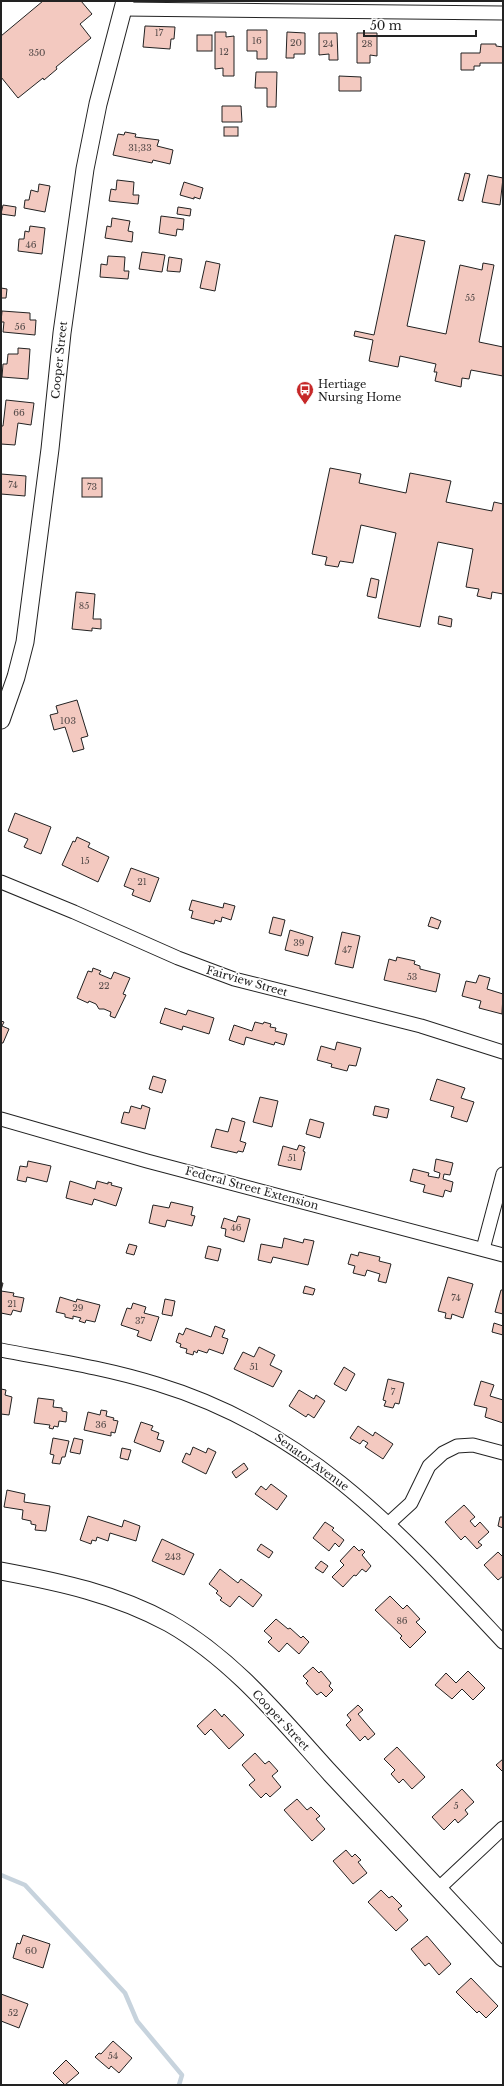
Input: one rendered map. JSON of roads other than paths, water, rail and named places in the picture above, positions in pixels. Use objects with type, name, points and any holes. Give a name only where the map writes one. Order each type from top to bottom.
[{"type":"street","points":[[124,5],[503,13]]},
{"type":"street","name":"Cooper Street","points":[[1,720],[16,677],[25,642],[50,450],[64,320],[85,168],[98,104],[124,5]]},
{"type":"street","name":"Fairview Street","points":[[1,882],[74,912],[178,958],[234,979],[413,1024],[503,1052]]},
{"type":"street","name":"Federal Street Extension","points":[[1,1119],[155,1163],[503,1255]]},
{"type":"street","points":[[483,1249],[503,1174]]},
{"type":"street","name":"Senator Avenue","points":[[1,1350],[133,1376],[179,1391],[230,1412],[271,1432],[309,1456],[356,1494],[435,1569],[503,1642]]},
{"type":"street","points":[[388,1524],[411,1503],[429,1466],[443,1453],[457,1446],[472,1445],[503,1453]]},
{"type":"street","name":"Cooper Street","points":[[1,1571],[105,1595],[152,1614],[198,1642],[234,1670],[273,1709],[503,1958]]},
{"type":"street","points":[[438,1889],[503,1828]]},
{"type":"waterway","points":[[1,1875],[25,1885],[125,1993],[137,2021],[182,2075],[179,2085]]},
{"type":"place","name":"Hertiage Nursing Home","points":[[305,405]]}]
